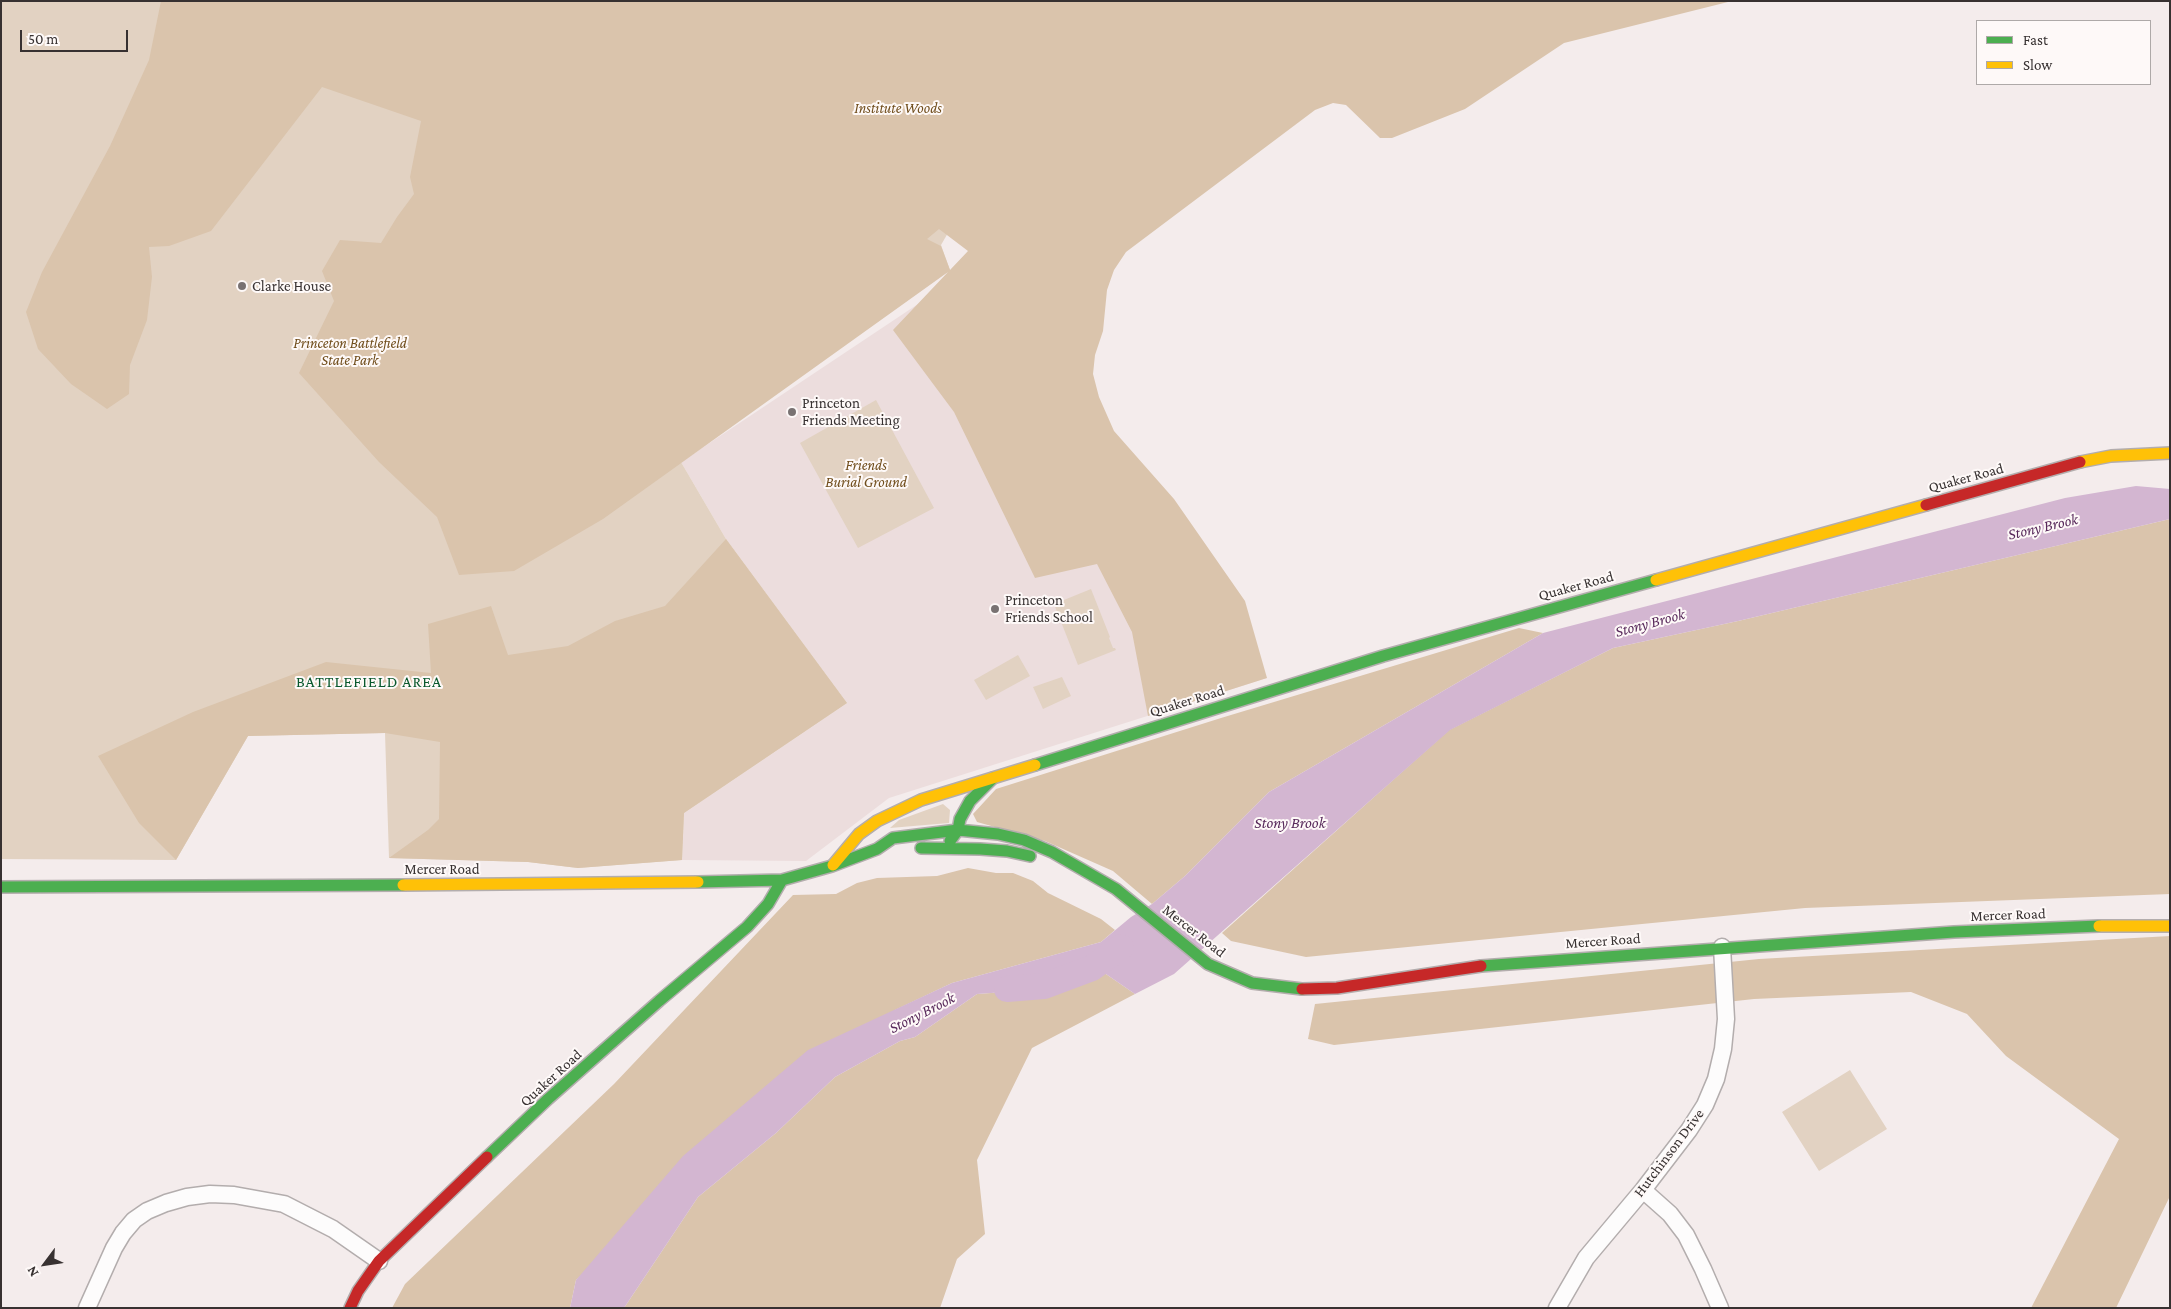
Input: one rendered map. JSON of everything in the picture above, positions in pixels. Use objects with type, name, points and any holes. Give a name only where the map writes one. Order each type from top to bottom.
[{"type":"main road","name":"Quaker Road","points":[[832,866],[859,834],[876,821],[902,807],[939,793],[1391,653],[2080,462],[2111,456],[2170,453]]},
{"type":"main road","name":"Quaker Road","points":[[944,847],[959,825],[970,801],[996,776]]},
{"type":"main road","points":[[939,793],[950,798],[955,804],[959,825]]},
{"type":"main road","points":[[877,849],[880,833],[890,814]]},
{"type":"main road","name":"Mercer Road","points":[[1,887],[606,884],[782,880],[832,866],[877,849],[893,838],[959,825],[1024,840],[1064,858],[1077,868],[1116,889],[1199,958],[1226,973],[1252,983],[1298,989],[1337,988],[1464,967],[1722,947],[1954,932],[2092,926],[2170,926]]},
{"type":"main road","name":"Mercer Road","points":[[911,849],[944,847],[1007,851],[1077,868]]},
{"type":"main road","name":"Mercer Road","points":[[877,849],[894,850]]},
{"type":"main road","name":"Quaker Road","points":[[350,1308],[358,1291],[379,1261],[548,1099],[659,1001],[747,927],[768,904],[782,880]]},
{"type":"street","name":"Hutchinson Drive","points":[[1557,1308],[1586,1258],[1644,1190],[1705,1105],[1716,1079],[1724,1049],[1726,1019],[1722,947]]},
{"type":"street","points":[[1644,1190],[1670,1214],[1686,1235],[1704,1269],[1720,1308]]},
{"type":"street","points":[[87,1308],[122,1233],[134,1220],[147,1211],[187,1196],[210,1194],[234,1195],[284,1204],[333,1230],[379,1261]]},
{"type":"shaded area","name":"Princeton Friends School","points":[[954,280],[1267,678],[889,798],[806,861],[682,860],[684,813],[847,703],[726,539],[681,462]]},
{"type":"green space","name":"Princeton Battlefield State Park","points":[[1,1],[1082,1],[941,245],[950,270],[681,462],[726,539],[847,703],[684,813],[682,860],[578,868],[528,862],[389,858],[385,733],[248,736],[176,860],[1,859]]},
{"type":"green space","name":"Institute Woods","points":[[161,1],[1732,1],[1564,43],[1465,109],[1392,138],[1380,138],[1346,105],[1333,103],[1315,110],[1126,252],[1114,270],[1107,290],[1103,331],[1095,355],[1093,374],[1099,397],[1114,431],[1174,499],[1245,601],[1267,678],[1148,716],[1132,632],[1097,564],[1035,578],[954,412],[893,330],[948,272],[603,519],[514,571],[459,575],[437,517],[379,462],[299,373],[334,301],[322,271],[340,240],[381,243],[414,194],[410,177],[421,121],[322,87],[211,231],[169,246],[149,247],[152,277],[147,320],[130,365],[129,394],[107,409],[71,384],[38,349],[26,312],[42,272],[110,146],[149,60]],"holes":[[[939,229],[968,251],[950,270],[941,246],[927,239]]]},
{"type":"green space","name":"Friends Burial Ground","points":[[876,400],[934,508],[858,548],[800,443]]},
{"type":"green space","points":[[2170,519],[2170,894],[1805,908],[1306,957],[1231,941],[1222,933],[1449,730],[1613,648],[1738,621]]},
{"type":"green space","points":[[726,539],[847,703],[684,813],[682,860],[578,868],[528,862],[389,858],[428,830],[439,819],[440,742],[385,733],[248,736],[176,860],[139,823],[98,756],[193,712],[326,662],[431,673],[428,624],[491,606],[508,655],[568,646],[615,621],[665,606]]},
{"type":"green space","points":[[1091,589],[1113,648],[1116,650],[1078,665],[1054,604]]},
{"type":"green space","points":[[1519,628],[1543,633],[1269,792],[1185,876],[1152,904],[1113,871],[1045,841],[977,822],[973,814],[996,789],[1221,718]]},
{"type":"green space","points":[[1018,655],[1030,676],[986,700],[974,680]]},
{"type":"green space","points":[[1062,677],[1071,696],[1043,709],[1033,687]]},
{"type":"green space","points":[[943,804],[950,810],[949,823],[890,828],[899,820]]},
{"type":"green space","points":[[968,868],[996,873],[1013,873],[1033,881],[1048,893],[1101,919],[1115,930],[1101,942],[952,983],[895,1010],[576,1280],[570,1308],[392,1308],[405,1284],[614,1084],[793,895],[836,894],[857,883],[877,878],[937,876]]},
{"type":"green space","points":[[2170,936],[2170,1196],[2116,1308],[2031,1308],[2119,1139],[2006,1056],[1967,1014],[1911,992],[1754,999],[1334,1045],[1308,1039],[1315,1004],[1759,959]]},
{"type":"green space","points":[[1092,968],[1103,972],[1135,994],[1032,1048],[977,1160],[985,1234],[957,1259],[940,1308],[624,1308],[698,1197],[776,1133],[835,1077],[900,1041],[915,1037],[977,994],[1033,990]]},
{"type":"green space","points":[[1850,1070],[1887,1129],[1819,1171],[1782,1112]]},
{"type":"water","name":"Stony Brook","points":[[2136,486],[2170,489],[2170,519],[1738,621],[1613,648],[1450,730],[1174,974],[1135,994],[1103,972],[1092,968],[1033,990],[977,994],[915,1037],[900,1041],[835,1077],[776,1133],[698,1197],[624,1308],[570,1308],[576,1280],[683,1156],[808,1050],[952,983],[1101,942],[1131,917],[1152,904],[1185,876],[1269,792],[1543,633],[2065,498]]},
{"type":"waterway","name":"Stony Brook","points":[[1007,989],[1044,986],[1092,968],[1121,947]]},
{"type":"traffic: fast","points":[[1035,765],[1383,656],[1656,580]]},
{"type":"traffic: fast","points":[[950,841],[958,830],[960,819],[970,801],[993,778]]},
{"type":"traffic: fast","points":[[698,882],[782,880],[832,866],[877,849],[893,838],[958,830],[998,834],[1024,840],[1052,852],[1116,889],[1208,964],[1252,983],[1302,989]]},
{"type":"traffic: fast","points":[[921,848],[980,849],[1007,851],[1030,856]]},
{"type":"traffic: fast","points":[[487,1157],[548,1099],[659,1001],[747,927],[768,904],[782,880]]},
{"type":"traffic: fast","points":[[1,887],[403,885]]},
{"type":"traffic: fast","points":[[1481,966],[1954,932],[2099,926]]},
{"type":"traffic: slow","points":[[2080,462],[2111,456],[2170,453]]},
{"type":"traffic: slow","points":[[1656,580],[1926,505]]},
{"type":"traffic: slow","points":[[833,865],[859,834],[877,821],[921,800],[1035,765]]},
{"type":"traffic: slow","points":[[403,885],[698,882]]},
{"type":"traffic: slow","points":[[2099,926],[2170,926]]},
{"type":"traffic: jam","points":[[1926,505],[2080,462]]},
{"type":"traffic: jam","points":[[1302,989],[1337,988],[1481,966]]},
{"type":"traffic: jam","points":[[350,1308],[358,1291],[379,1261],[487,1157]]},
{"type":"place","name":"Clarke House","points":[[242,286]]},
{"type":"place","name":"Princeton Friends Meeting","points":[[792,412]]},
{"type":"place","name":"Princeton Friends School","points":[[995,609]]},
{"type":"district","name":"BATTLEFIELD AREA","points":[[369,682]]}]
